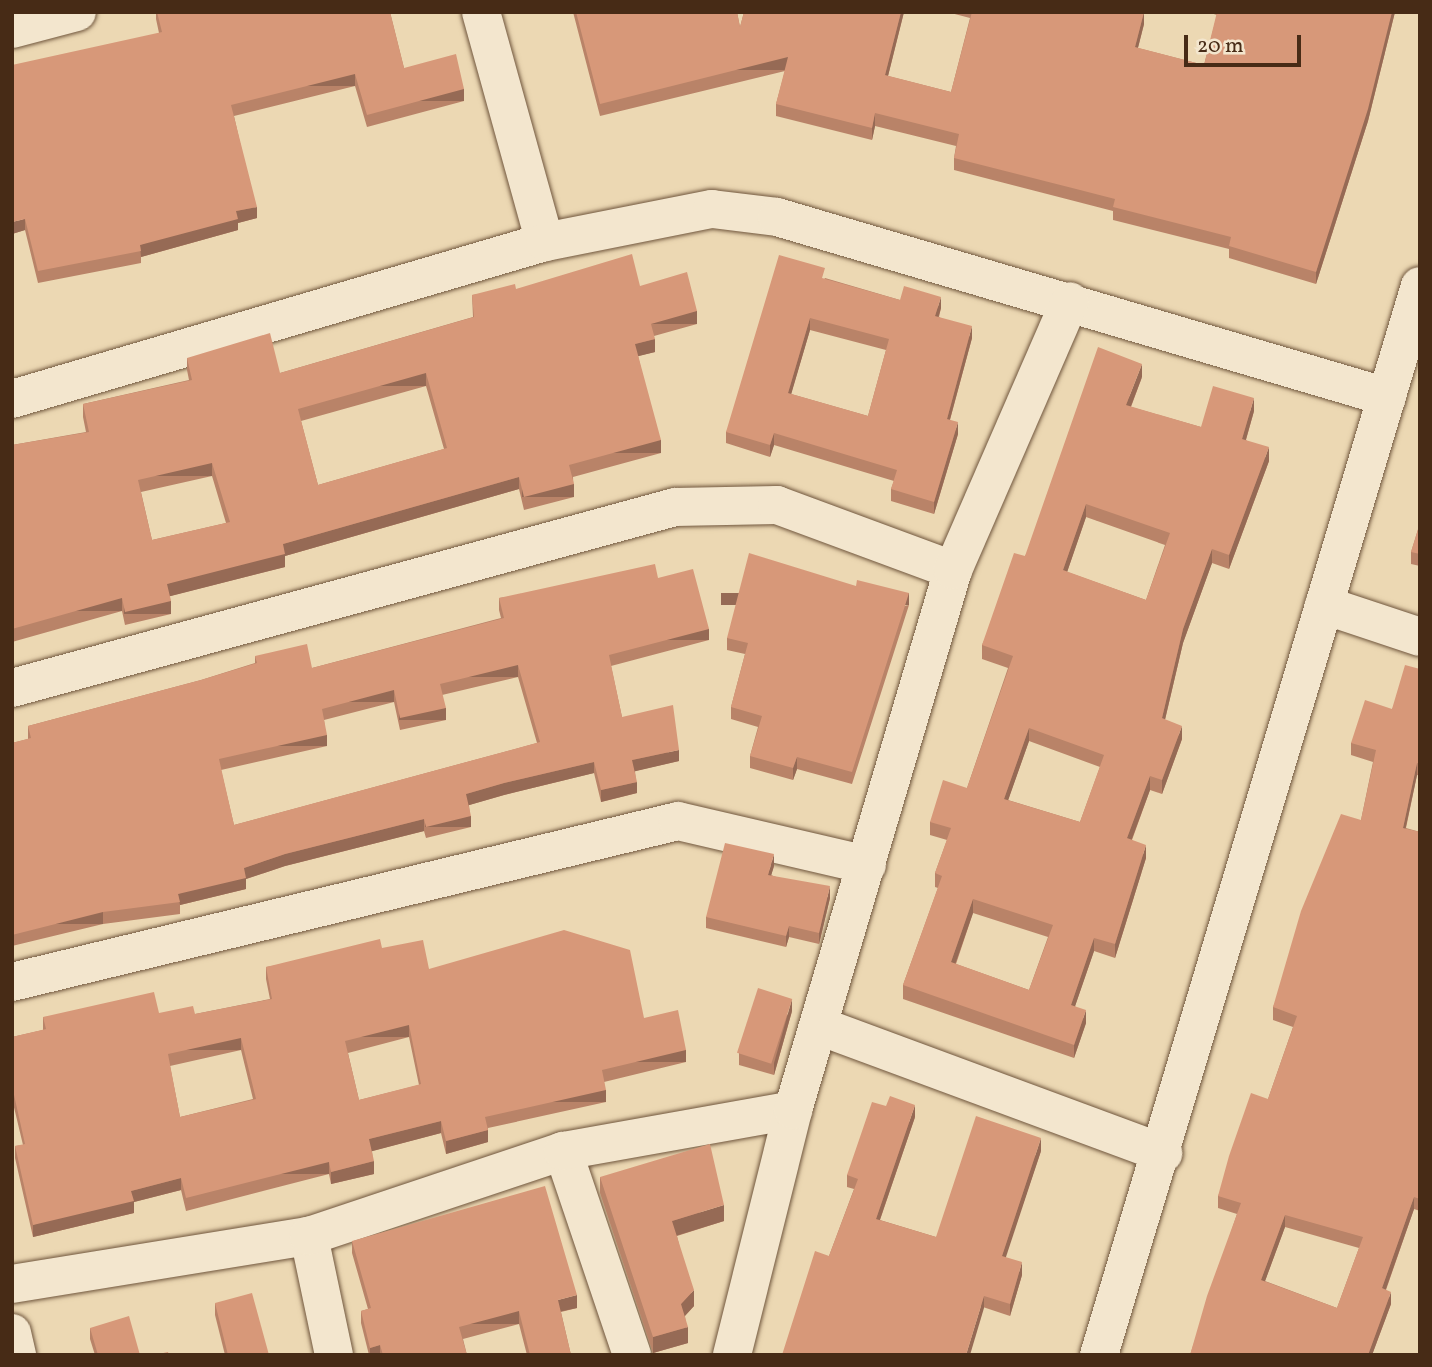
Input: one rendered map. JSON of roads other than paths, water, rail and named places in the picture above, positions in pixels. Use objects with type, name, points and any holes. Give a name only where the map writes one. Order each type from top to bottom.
[{"type":"street","points":[[12,29],[77,12]]},
{"type":"street","points":[[481,12],[545,242]]},
{"type":"street","points":[[12,399],[545,242],[712,209],[777,217],[1070,301],[1387,397]]},
{"type":"street","points":[[1099,1355],[1164,1153],[1420,286]]},
{"type":"street","points":[[732,1355],[793,1110],[822,1027],[953,570],[1070,301]]},
{"type":"street","points":[[12,688],[675,507],[777,505],[953,570]]},
{"type":"street","points":[[1324,605],[1420,637]]},
{"type":"street","points":[[12,982],[678,821],[867,865]]},
{"type":"street","points":[[822,1027],[1164,1153]]},
{"type":"street","points":[[12,1284],[309,1236],[563,1151],[793,1110]]},
{"type":"street","points":[[563,1151],[632,1355]]},
{"type":"street","points":[[309,1236],[334,1355]]},
{"type":"street","points":[[12,1333],[17,1355]]}]
